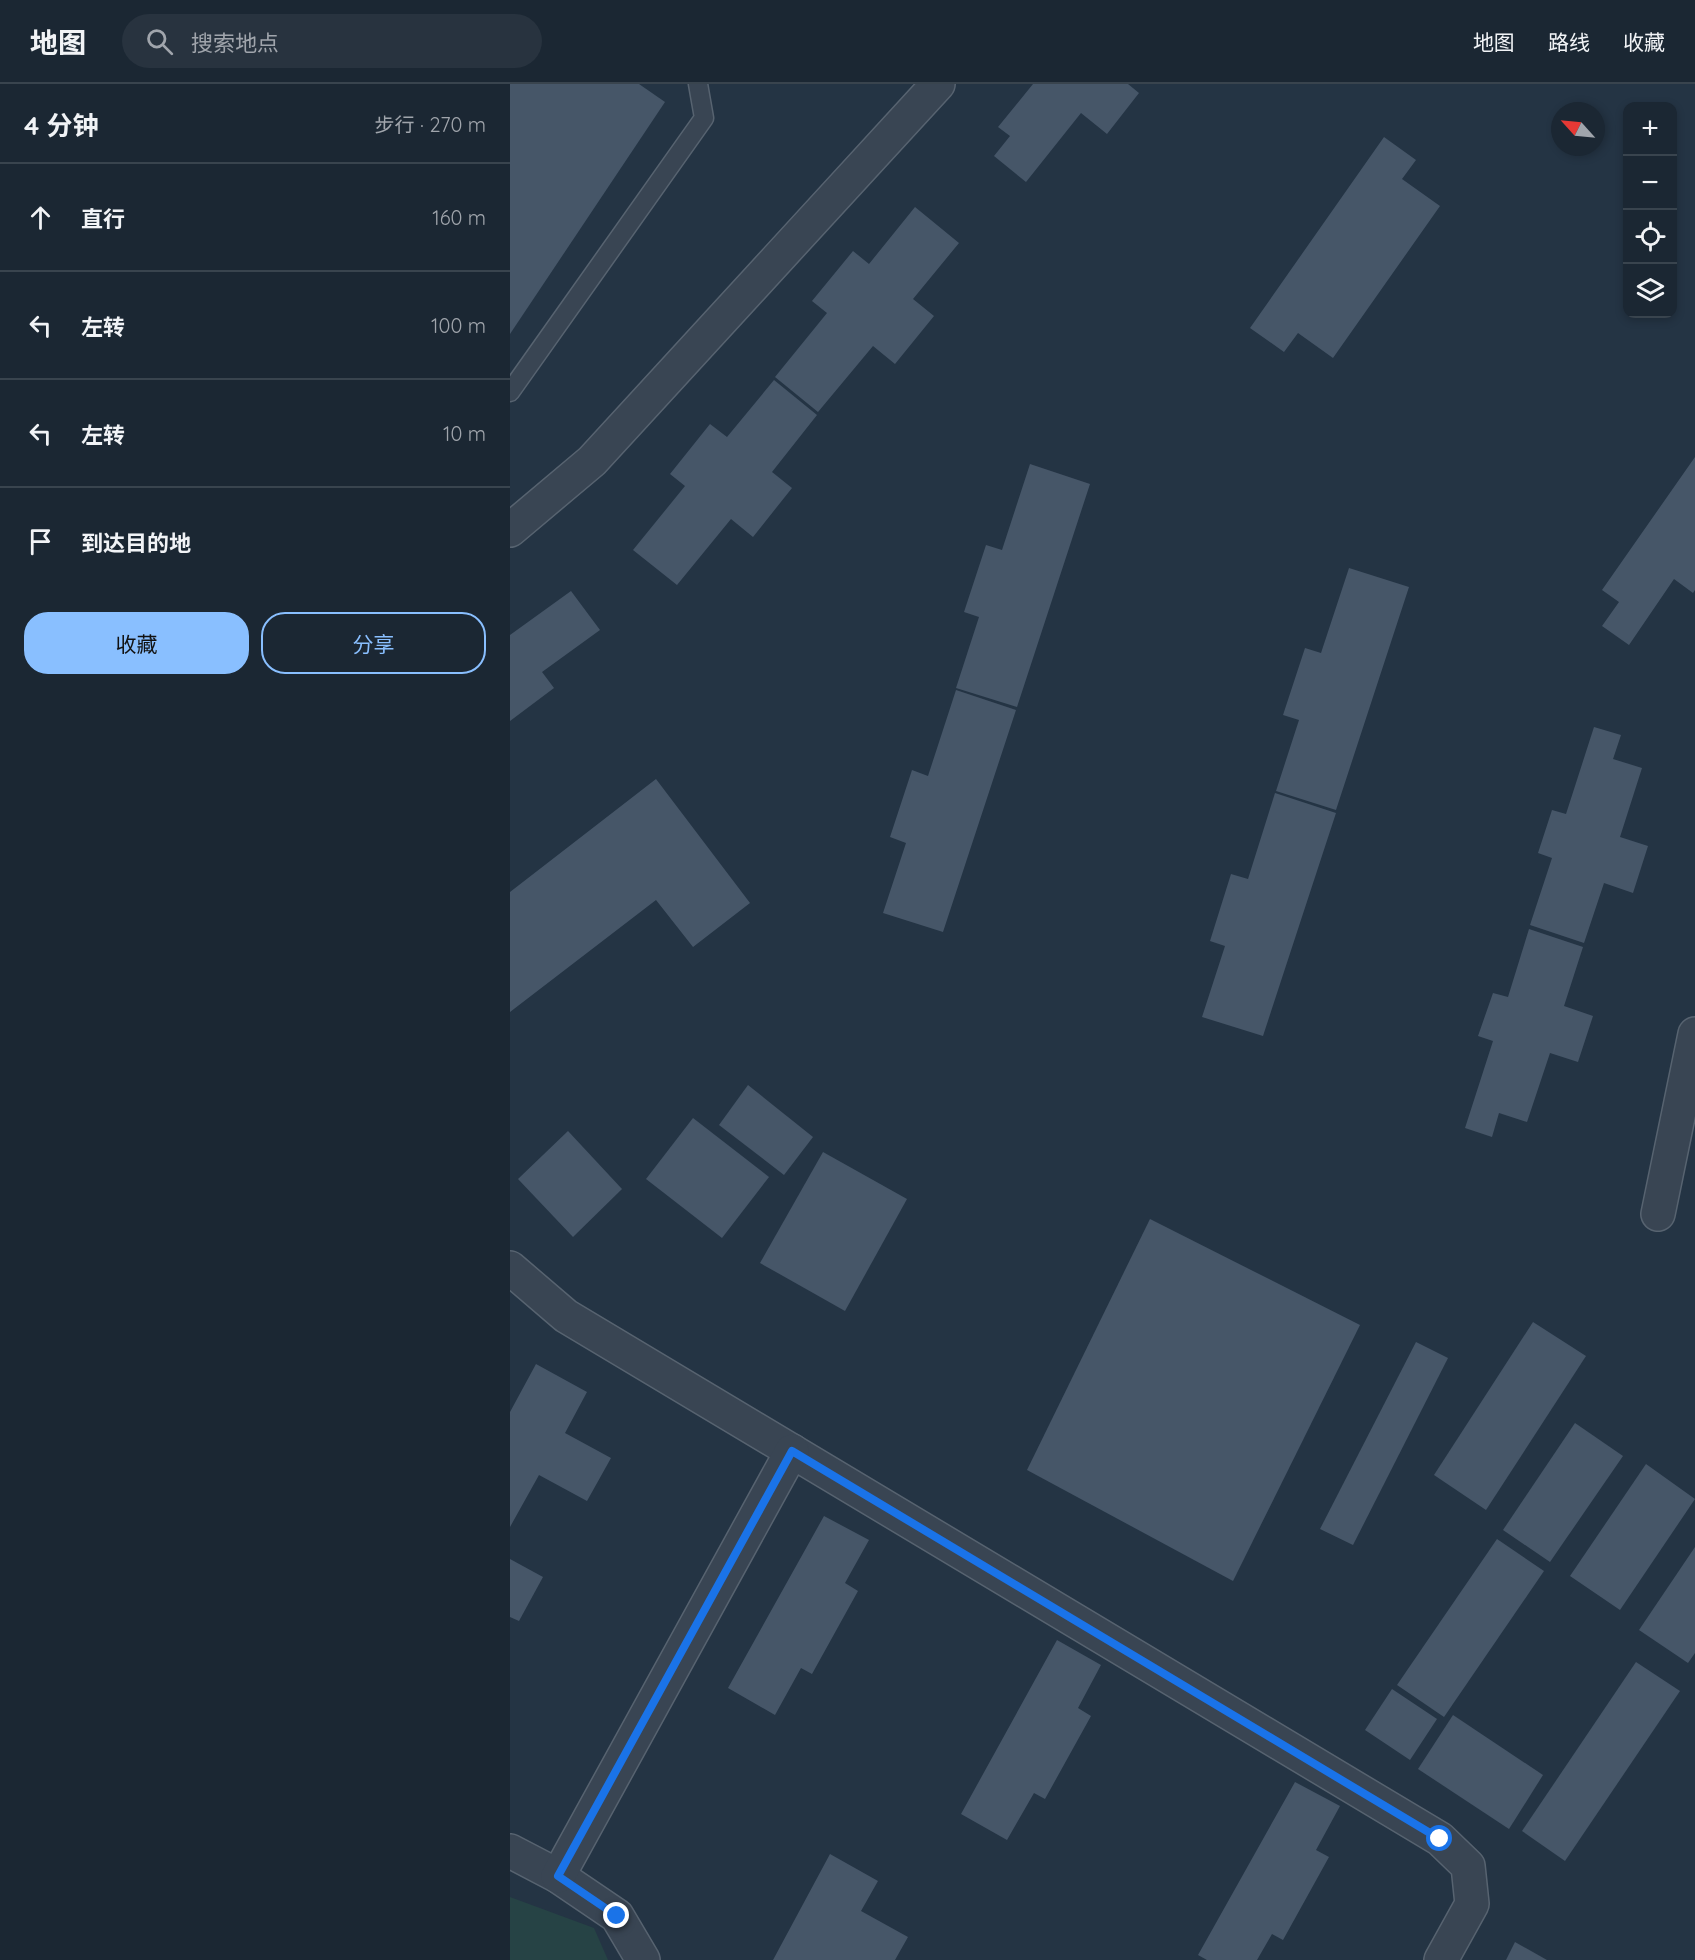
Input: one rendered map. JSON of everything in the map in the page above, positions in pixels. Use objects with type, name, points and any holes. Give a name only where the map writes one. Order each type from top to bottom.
[{"type":"street","points":[[510,530],[592,461],[938,84]]},
{"type":"street","points":[[1658,1214],[1695,1034]]},
{"type":"street","points":[[510,1268],[566,1316],[1440,1839],[1468,1866],[1472,1904],[1441,1960]]},
{"type":"street","points":[[558,1876],[792,1451]]},
{"type":"street","points":[[510,1851],[558,1876],[617,1916],[643,1960]]},
{"type":"lane","points":[[510,392],[704,118],[698,84]]},
{"type":"green space","points":[[510,1897],[594,1928],[608,1960],[510,1960]]},
{"type":"building","points":[[510,84],[639,84],[665,102],[510,334]]},
{"type":"building","points":[[1033,84],[1128,84],[1139,93],[1107,134],[1081,113],[1026,182],[994,156],[1010,136],[998,127]]},
{"type":"building","points":[[1384,137],[1416,160],[1402,179],[1440,206],[1333,358],[1298,333],[1284,352],[1250,328]]},
{"type":"building","points":[[915,207],[959,243],[913,299],[934,316],[895,364],[873,346],[818,412],[775,377],[827,313],[812,301],[853,251],[869,264]]},
{"type":"building","points":[[774,380],[817,415],[772,472],[792,488],[753,537],[731,519],[677,585],[633,550],[685,486],[670,474],[710,424],[727,437]]},
{"type":"building","points":[[1695,457],[1695,590],[1693,593],[1674,579],[1629,645],[1602,626],[1619,602],[1602,590]]},
{"type":"building","points":[[1030,464],[1090,484],[1017,707],[956,688],[979,617],[964,612],[986,545],[1002,550]]},
{"type":"building","points":[[1349,568],[1409,587],[1336,810],[1276,791],[1299,720],[1283,715],[1305,648],[1321,653]]},
{"type":"building","points":[[571,591],[600,630],[542,672],[554,688],[510,721],[510,635]]},
{"type":"building","points":[[956,690],[1016,710],[943,932],[883,913],[906,843],[890,837],[912,770],[928,776]]},
{"type":"building","points":[[1594,727],[1621,735],[1613,759],[1642,768],[1620,837],[1648,846],[1633,893],[1604,883],[1584,943],[1530,925],[1552,858],[1538,853],[1552,810],[1566,814]]},
{"type":"building","points":[[656,779],[750,903],[693,947],[656,900],[510,1012],[510,892]]},
{"type":"building","points":[[1275,793],[1336,813],[1263,1036],[1202,1017],[1225,946],[1210,941],[1231,874],[1248,879]]},
{"type":"building","points":[[1529,929],[1583,947],[1564,1006],[1593,1016],[1578,1062],[1550,1053],[1527,1122],[1499,1113],[1492,1137],[1465,1128],[1493,1041],[1478,1036],[1493,993],[1508,997]]},
{"type":"building","points":[[748,1085],[813,1137],[784,1175],[719,1125]]},
{"type":"building","points":[[693,1118],[769,1177],[722,1238],[646,1179]]},
{"type":"building","points":[[568,1131],[622,1189],[573,1237],[518,1179]]},
{"type":"building","points":[[823,1152],[907,1199],[845,1311],[760,1263]]},
{"type":"building","points":[[1150,1219],[1360,1325],[1233,1581],[1027,1470]]},
{"type":"building","points":[[1533,1322],[1586,1356],[1486,1510],[1434,1475]]},
{"type":"building","points":[[1416,1342],[1448,1358],[1353,1545],[1320,1529]]},
{"type":"building","points":[[536,1364],[587,1392],[565,1433],[611,1458],[587,1501],[539,1475],[510,1527],[510,1412]]},
{"type":"building","points":[[1575,1423],[1623,1456],[1550,1562],[1503,1530]]},
{"type":"building","points":[[1646,1464],[1695,1499],[1620,1610],[1570,1576]]},
{"type":"building","points":[[824,1516],[869,1540],[845,1583],[858,1591],[812,1674],[801,1668],[775,1715],[728,1688]]},
{"type":"building","points":[[1497,1539],[1544,1571],[1444,1717],[1397,1685]]},
{"type":"building","points":[[1695,1547],[1695,1653],[1688,1663],[1639,1630]]},
{"type":"building","points":[[510,1559],[543,1577],[519,1621],[510,1617]]},
{"type":"building","points":[[1057,1640],[1101,1665],[1078,1708],[1091,1716],[1045,1799],[1034,1793],[1007,1840],[961,1814]]},
{"type":"building","points":[[1636,1662],[1680,1691],[1565,1861],[1522,1831]]},
{"type":"building","points":[[1392,1689],[1437,1719],[1410,1760],[1365,1730]]},
{"type":"building","points":[[1453,1715],[1543,1775],[1509,1829],[1418,1769]]},
{"type":"building","points":[[1295,1782],[1340,1806],[1316,1850],[1329,1857],[1283,1940],[1272,1934],[1257,1960],[1207,1960],[1198,1955]]},
{"type":"building","points":[[830,1854],[878,1881],[861,1911],[908,1937],[895,1960],[773,1960]]},
{"type":"building","points":[[1515,1942],[1547,1960],[1506,1960]]},
{"type":"route","points":[[617,1916],[558,1876],[792,1451],[1440,1839]]}]
